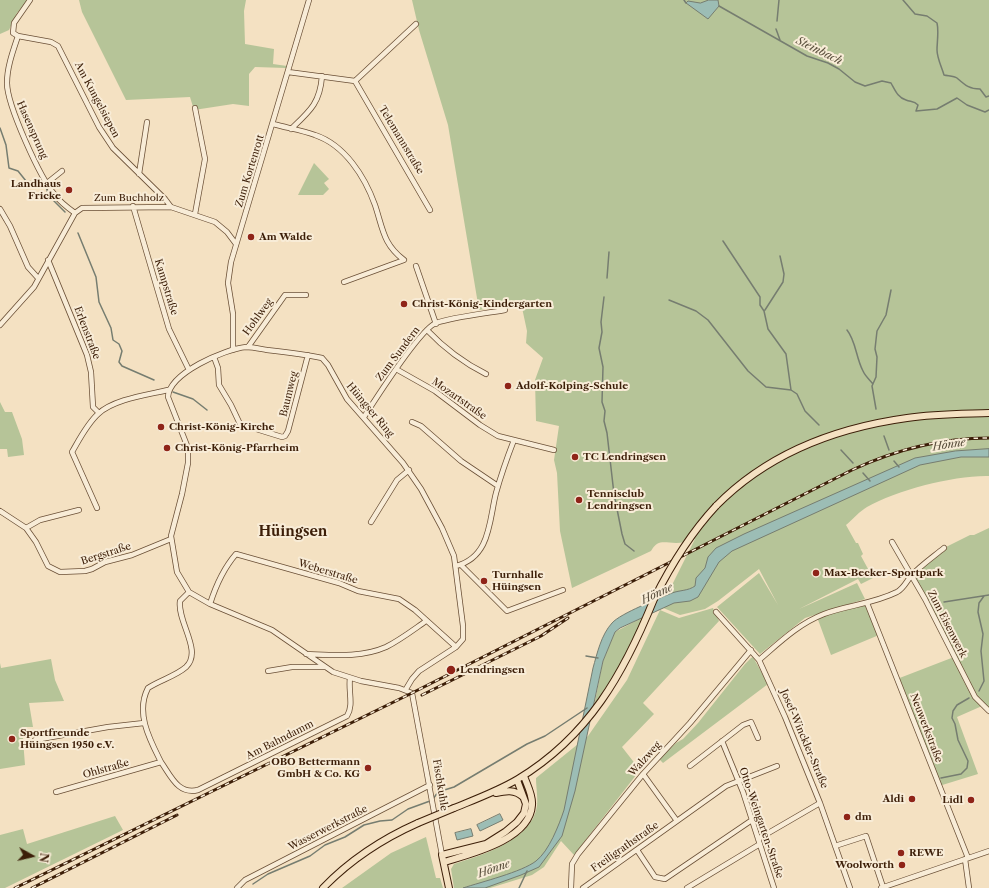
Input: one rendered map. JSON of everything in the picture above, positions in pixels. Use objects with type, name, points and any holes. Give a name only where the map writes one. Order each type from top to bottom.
[{"type":"main road","points":[[323,888],[345,867],[380,842],[418,823],[490,794],[524,776],[549,758],[582,727],[607,694],[625,664],[664,580],[691,535],[716,506],[742,482],[768,464],[786,454],[822,438],[887,421],[989,412]]},
{"type":"main road","points":[[443,858],[488,848],[500,842],[523,824],[530,815],[532,803],[524,776]]},
{"type":"main road","points":[[443,858],[479,846],[499,836],[522,817],[526,809],[517,780]]},
{"type":"main road","points":[[490,794],[511,791],[519,793],[524,799]]},
{"type":"main road","name":"Fischkuhle","points":[[443,858],[449,888]]},
{"type":"street","points":[[18,36],[13,33],[14,23],[30,0]]},
{"type":"street","name":"Zum Kortenrott","points":[[233,350],[233,314],[228,283],[236,244],[309,0]]},
{"type":"street","points":[[288,72],[355,81],[416,24]]},
{"type":"street","name":"Am Kungelsiepen","points":[[18,36],[51,42],[58,46],[99,127],[113,148],[165,199],[171,207]]},
{"type":"street","name":"Hasensprung","points":[[18,36],[8,69],[7,85],[10,102],[34,158],[54,195],[75,213]]},
{"type":"street","points":[[291,129],[315,105],[318,98],[322,76]]},
{"type":"street","name":"Telemannstraße","points":[[355,81],[430,210]]},
{"type":"street","points":[[195,108],[205,159],[195,214]]},
{"type":"street","points":[[139,174],[147,122]]},
{"type":"street","points":[[273,124],[315,135],[335,145],[362,176],[386,241],[393,252],[404,260],[344,282]]},
{"type":"street","points":[[47,183],[62,171]]},
{"type":"street","name":"Kampstraße","points":[[133,206],[169,329],[189,370]]},
{"type":"street","name":"Zum Buchholz","points":[[75,213],[78,209],[85,207],[171,207],[195,214],[221,226],[236,244]]},
{"type":"street","points":[[0,209],[10,226],[28,267],[38,278]]},
{"type":"street","points":[[0,326],[34,287],[75,213]]},
{"type":"street","name":"Erlenstraße","points":[[48,260],[87,355],[91,372],[94,407],[99,413]]},
{"type":"street","points":[[416,266],[436,324]]},
{"type":"street","name":"Hohlweg","points":[[248,347],[285,295],[306,295]]},
{"type":"street","name":"Zum Sundern","points":[[364,417],[396,369],[427,330],[436,324],[505,310]]},
{"type":"street","points":[[427,330],[450,351],[470,366],[486,374]]},
{"type":"street","name":"Hüingser Ring","points":[[168,390],[171,384],[189,370],[214,357],[233,350],[248,347],[322,358],[340,389],[409,470],[421,489],[451,547],[458,565],[463,626],[463,638],[456,647]]},
{"type":"street","name":"Baumweg","points":[[214,357],[218,368],[219,385],[240,424],[282,437],[285,436],[288,430],[308,355]]},
{"type":"street","name":"Mozartstraße","points":[[396,369],[435,391],[480,426],[498,436],[554,450]]},
{"type":"street","points":[[97,508],[72,452],[99,413],[108,407],[137,397],[168,390],[168,397],[188,448],[188,463],[171,539],[178,572],[189,592],[210,604],[272,630],[324,667],[350,678],[406,689],[412,679],[420,671],[456,647]]},
{"type":"street","points":[[412,422],[421,426],[461,461],[498,486]]},
{"type":"street","points":[[514,440],[498,486],[490,530],[476,554],[458,565],[507,611],[563,590]]},
{"type":"street","points":[[371,522],[397,480],[409,470]]},
{"type":"street","points":[[26,528],[40,520],[78,510]]},
{"type":"street","name":"Bergstraße","points":[[0,511],[26,528],[36,542],[48,566],[60,572],[85,571],[92,569],[105,562],[132,555],[171,539]]},
{"type":"street","name":"Zum Eisenwerk","points":[[892,542],[971,691],[978,701],[989,711]]},
{"type":"street","points":[[758,660],[797,628],[810,620],[851,606],[867,603],[898,591],[904,587],[911,576],[944,548]]},
{"type":"street","name":"Weberstraße","points":[[210,604],[220,577],[236,554],[339,583],[358,590],[399,599],[415,610],[456,647]]},
{"type":"street","points":[[162,762],[147,734],[144,723],[144,699],[148,688],[186,667],[192,660],[193,650],[179,611],[180,600],[189,592]]},
{"type":"street","name":"Neuwerkstraße","points":[[867,603],[966,859],[969,888]]},
{"type":"street","name":"Josef-Winckler-Straße","points":[[716,612],[751,650],[758,660],[786,717],[820,803],[850,888]]},
{"type":"street","points":[[306,654],[350,655],[372,652],[388,646],[426,621]]},
{"type":"street","name":"Walzweg","points":[[571,888],[571,871],[574,859],[643,774],[690,723],[751,650]]},
{"type":"street","points":[[268,671],[292,667],[324,667]]},
{"type":"street","name":"Am Bahndamm","points":[[162,762],[178,786],[184,791],[190,792],[198,790],[345,718],[351,709],[349,687],[350,678]]},
{"type":"street","name":"Fischkuhle","points":[[406,689],[414,696],[443,858]]},
{"type":"street","points":[[690,766],[743,725],[751,722],[758,738]]},
{"type":"street","points":[[35,740],[108,727],[144,723]]},
{"type":"street","name":"Otto-Weingarten-Straße","points":[[722,741],[739,782],[774,888]]},
{"type":"street","name":"Ohlstraße","points":[[56,792],[162,762]]},
{"type":"street","name":"Freiligrathstraße","points":[[583,888],[726,786],[777,766]]},
{"type":"street","points":[[643,774],[677,821]]},
{"type":"street","name":"Wasserwerkstraße","points":[[237,888],[245,880],[430,785]]},
{"type":"street","points":[[687,888],[820,803]]},
{"type":"street","points":[[637,850],[656,877],[665,879],[752,820]]},
{"type":"street","points":[[835,846],[866,836],[885,887],[989,851]]},
{"type":"green space","points":[[0,0],[28,0],[17,13],[9,30],[0,34]]},
{"type":"green space","points":[[79,0],[246,0],[244,11],[245,44],[274,49],[273,64],[287,66],[286,68],[255,67],[249,74],[249,106],[233,104],[194,110],[190,97],[126,100],[82,12]]},
{"type":"green space","points":[[412,0],[989,0],[989,476],[960,478],[910,489],[879,501],[864,509],[846,525],[856,543],[858,543],[863,554],[861,556],[873,578],[861,584],[858,579],[799,609],[857,583],[865,599],[805,618],[760,654],[717,607],[759,573],[778,605],[759,569],[718,601],[705,609],[680,615],[661,607],[695,539],[681,543],[659,543],[651,551],[572,588],[560,531],[557,473],[554,460],[559,426],[536,421],[535,380],[543,358],[526,343],[527,331],[521,303],[479,310],[448,125],[419,30]]},
{"type":"green space","points":[[314,163],[329,179],[324,183],[329,189],[323,195],[298,195]]},
{"type":"green space","points":[[0,402],[5,412],[12,412],[22,439],[24,455],[8,457],[7,449],[0,449]]},
{"type":"green space","points":[[989,528],[989,711],[982,706],[957,717],[978,774],[939,786],[897,679],[954,657],[911,576],[940,548],[944,548],[970,535],[974,535]]},
{"type":"green space","points":[[867,603],[879,635],[831,655],[817,617]]},
{"type":"green space","points":[[713,608],[719,621],[643,703],[654,714],[622,747],[640,770],[574,855],[561,841],[544,867],[532,875],[490,888],[454,888],[451,869],[454,864],[491,851],[516,837],[526,828],[533,818],[537,806],[536,778],[588,736],[627,680],[660,610],[679,618]]},
{"type":"green space","points":[[643,617],[623,661],[594,706],[603,661],[615,632]]},
{"type":"green space","points":[[753,657],[768,684],[663,763],[659,759],[676,743],[683,739],[698,723],[745,664]]},
{"type":"green space","points":[[51,659],[55,680],[64,701],[29,703],[33,727],[22,727],[25,765],[0,769],[0,663],[1,668]]},
{"type":"green space","points":[[115,816],[123,830],[5,888],[0,888],[0,835],[23,829],[27,844]]},
{"type":"green space","points":[[426,837],[436,878],[440,878],[443,888],[342,888],[391,853]]},
{"type":"water","points":[[709,0],[718,0],[719,6],[708,19],[686,3],[688,1],[700,3]]},
{"type":"water","points":[[989,449],[989,457],[961,457],[920,465],[732,551],[719,562],[698,597],[690,601],[674,603],[620,628],[615,632],[603,661],[575,791],[562,836],[539,867],[485,888],[463,888],[511,873],[530,865],[541,857],[549,844],[564,810],[593,668],[602,639],[612,623],[623,615],[649,602],[695,586],[696,578],[705,568],[708,557],[716,548],[744,534],[915,458],[955,451]]},
{"type":"water","points":[[500,814],[503,820],[480,831],[477,825]]},
{"type":"water","points":[[471,829],[473,836],[457,840],[455,833]]},
{"type":"waterway","points":[[777,21],[779,0]]},
{"type":"waterway","points":[[903,0],[915,14],[927,16],[937,23],[937,53],[944,75],[956,77],[967,86],[980,89],[986,97],[989,96]]},
{"type":"waterway","name":"Steinbach","points":[[719,6],[807,56],[828,63],[839,69],[855,82],[865,86],[882,81],[891,83],[903,99],[914,102],[918,105],[916,111],[937,109],[957,98],[967,105],[985,112],[989,110]]},
{"type":"waterway","points":[[776,29],[780,40]]},
{"type":"waterway","points":[[0,128],[6,145],[9,168],[18,171],[26,181],[42,183],[46,187],[49,196],[65,212]]},
{"type":"waterway","points":[[78,233],[96,277],[99,302],[111,328],[113,340],[119,344],[122,351],[119,362],[122,366],[154,380]]},
{"type":"waterway","points":[[723,241],[760,297],[760,305],[764,311],[768,329],[786,354],[791,390],[797,394],[805,411],[819,425]]},
{"type":"waterway","points":[[607,278],[609,252]]},
{"type":"waterway","points":[[765,310],[783,282],[784,274],[780,256]]},
{"type":"waterway","points":[[876,409],[872,386],[876,377],[877,357],[875,349],[877,331],[886,315],[891,290]]},
{"type":"waterway","points":[[604,297],[601,322],[602,332],[599,348],[603,367],[602,402],[605,411],[604,421],[607,433],[614,494],[622,534],[625,544],[634,551]]},
{"type":"waterway","points":[[669,300],[696,311],[708,320],[748,371],[766,387],[791,390]]},
{"type":"waterway","points":[[847,330],[852,339],[864,373],[873,384]]},
{"type":"waterway","points":[[173,392],[193,399],[207,410]]},
{"type":"waterway","points":[[884,436],[889,450]]},
{"type":"waterway","points":[[841,450],[853,463]]},
{"type":"waterway","points":[[894,461],[899,467]]},
{"type":"waterway","points":[[863,473],[870,481]]},
{"type":"waterway","points":[[944,602],[989,595]]},
{"type":"waterway","points":[[979,691],[984,681],[981,651],[983,634],[978,612],[979,603],[984,596]]},
{"type":"waterway","points":[[586,656],[598,658]]},
{"type":"waterway","points":[[941,778],[961,774],[967,768],[968,761],[958,740],[955,724],[952,718],[953,711],[957,705],[969,698]]},
{"type":"waterway","points":[[433,799],[438,792],[454,787],[527,744],[545,736],[587,708]]},
{"type":"waterway","points":[[253,884],[268,874],[310,856],[325,845],[345,837],[364,825],[392,820],[408,809],[430,801]]},
{"type":"waterway","points":[[519,888],[527,871]]},
{"type":"railway","points":[[15,888],[412,693],[852,470],[886,456],[919,446],[953,440],[989,438]]},
{"type":"railway","points":[[422,695],[541,636],[568,618]]},
{"type":"railway","points":[[32,888],[177,815]]},
{"type":"place","name":"Landhaus Fricke","points":[[69,190]]},
{"type":"place","name":"Am Walde","points":[[251,237]]},
{"type":"place","name":"Christ-König-Kindergarten","points":[[404,304]]},
{"type":"place","name":"Adolf-Kolping-Schule","points":[[508,386]]},
{"type":"place","name":"Christ-König-Kirche","points":[[161,427]]},
{"type":"place","name":"Christ-König-Pfarrheim","points":[[167,448]]},
{"type":"place","name":"TC Lendringsen","points":[[575,457]]},
{"type":"place","name":"Tennisclub Lendringsen","points":[[579,500]]},
{"type":"place","name":"Max-Becker-Sportpark","points":[[816,573]]},
{"type":"place","name":"Turnhalle Hüingsen","points":[[484,581]]},
{"type":"place","name":"Lendringsen","points":[[451,670]]},
{"type":"place","name":"Sportfreunde Hüingsen 1950 e.V.","points":[[12,739]]},
{"type":"place","name":"OBO Bettermann GmbH & Co. KG","points":[[368,768]]},
{"type":"place","name":"Aldi","points":[[912,799]]},
{"type":"place","name":"Lidl","points":[[971,800]]},
{"type":"place","name":"dm","points":[[847,817]]},
{"type":"place","name":"REWE","points":[[901,853]]},
{"type":"place","name":"Woolworth","points":[[902,865]]},
{"type":"district","name":"Hüingsen","points":[[293,532]]},
{"type":"water label","name":"Hönne","points":[[949,445]]},
{"type":"water label","name":"Hönne","points":[[657,594]]},
{"type":"water label","name":"Hönne","points":[[494,869]]}]
